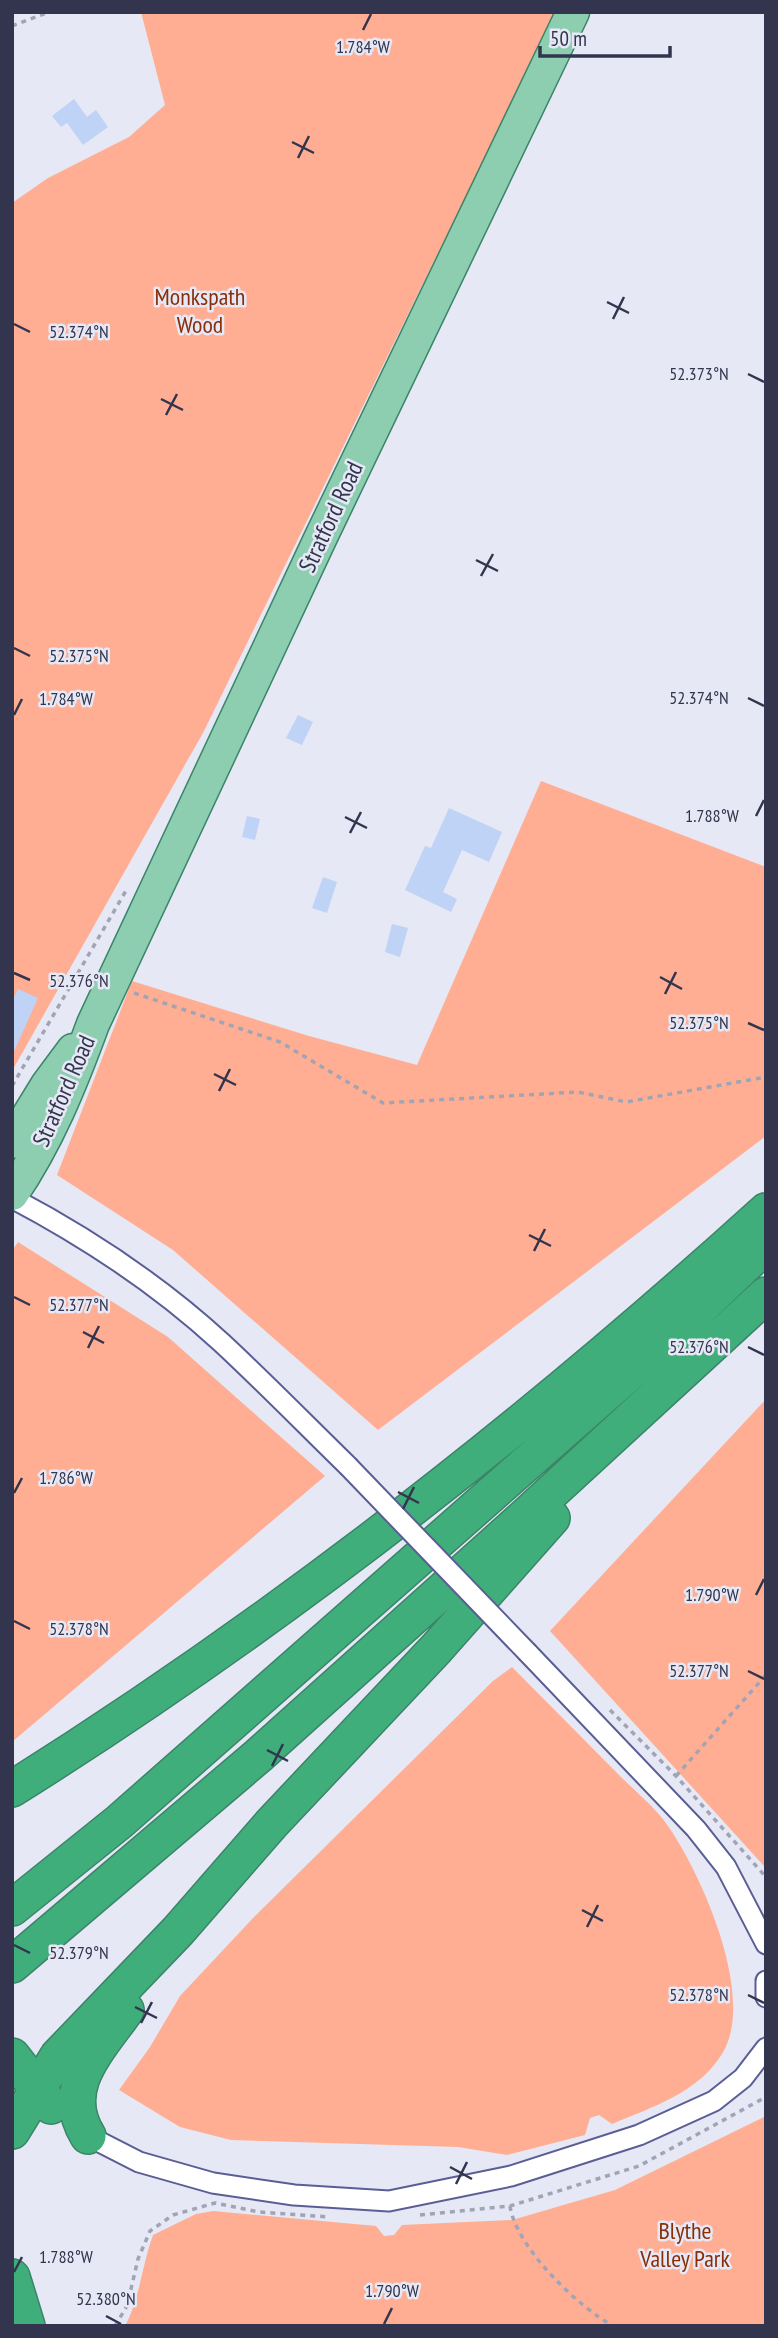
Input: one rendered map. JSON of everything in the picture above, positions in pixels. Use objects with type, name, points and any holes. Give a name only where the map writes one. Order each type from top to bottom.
[{"type":"highway","points":[[12,1789],[162,1692],[421,1504],[674,1294],[766,1211]]},
{"type":"highway","points":[[12,1908],[119,1822],[663,1343],[766,1245]]},
{"type":"highway","points":[[12,1965],[268,1747],[766,1294]]},
{"type":"highway","points":[[12,2131],[58,2056],[178,1931],[272,1823],[436,1649],[556,1514],[583,1462]]},
{"type":"highway","points":[[88,2136],[77,2119],[77,2090],[92,2059],[178,1931]]},
{"type":"highway","points":[[12,2056],[57,2112],[88,2136]]},
{"type":"highway","points":[[12,2277],[27,2326]]},
{"type":"main road","name":"Stratford Road","points":[[12,1196],[40,1149],[67,1094],[93,1024],[320,539],[573,12]]},
{"type":"main road","name":"Stratford Road","points":[[12,1142],[47,1085],[93,1024]]},
{"type":"street","points":[[12,1196],[101,1248],[152,1285],[220,1342],[348,1466],[696,1829],[726,1867],[766,1944]]},
{"type":"street","points":[[766,1981],[766,1997]]},
{"type":"street","points":[[88,2136],[99,2145],[139,2162],[213,2183],[294,2196],[389,2201],[511,2176],[639,2135],[714,2101],[743,2078],[766,2048]]},
{"type":"path","points":[[12,26],[50,12]]},
{"type":"path","points":[[112,986],[280,1042],[383,1103],[578,1092],[626,1102],[766,1077]]},
{"type":"path","points":[[676,1776],[766,1675]]},
{"type":"path","points":[[418,2215],[510,2206],[639,2166],[766,2097]]},
{"type":"path","points":[[115,2326],[127,2306],[138,2259],[150,2231],[173,2215],[215,2203],[259,2212],[332,2217]]},
{"type":"path","points":[[510,2206],[512,2220],[547,2270],[613,2326]]},
{"type":"green space","name":"Monkspath Wood","points":[[141,12],[556,12],[204,731],[12,1071],[12,203],[48,178],[129,137],[165,105]]},
{"type":"green space","points":[[541,781],[766,867],[766,1136],[378,1430],[173,1250],[57,1175],[132,981],[309,1036],[417,1065]]},
{"type":"green space","points":[[18,1242],[168,1337],[325,1476],[12,1742],[12,1251]]},
{"type":"green space","points":[[766,1399],[766,1867],[765,1867],[550,1631]]},
{"type":"green space","points":[[512,1667],[658,1813],[696,1874],[721,1937],[733,2002],[731,2030],[722,2054],[712,2068],[687,2089],[643,2111],[612,2124],[599,2115],[590,2118],[585,2135],[507,2155],[458,2147],[231,2140],[180,2127],[119,2090],[150,2047],[180,1996],[254,1917],[493,1681]]},
{"type":"green space","name":"Blythe Valley Park","points":[[766,2116],[766,2326],[125,2326],[134,2304],[153,2235],[196,2214],[213,2211],[376,2226],[384,2236],[394,2235],[402,2225],[512,2220],[615,2190]]},
{"type":"building","points":[[74,99],[87,117],[96,110],[108,127],[83,145],[67,123],[61,127],[52,116]]},
{"type":"building","points":[[298,715],[313,722],[302,745],[286,738]]},
{"type":"building","points":[[449,808],[502,832],[489,862],[462,850],[443,892],[457,899],[451,912],[405,890],[425,846],[431,848]]},
{"type":"building","points":[[247,816],[260,819],[255,840],[242,837]]},
{"type":"building","points":[[323,877],[337,882],[327,913],[312,908]]},
{"type":"building","points":[[392,924],[408,928],[400,957],[385,952]]},
{"type":"building","points":[[18,989],[38,998],[12,1056],[12,1001]]}]
